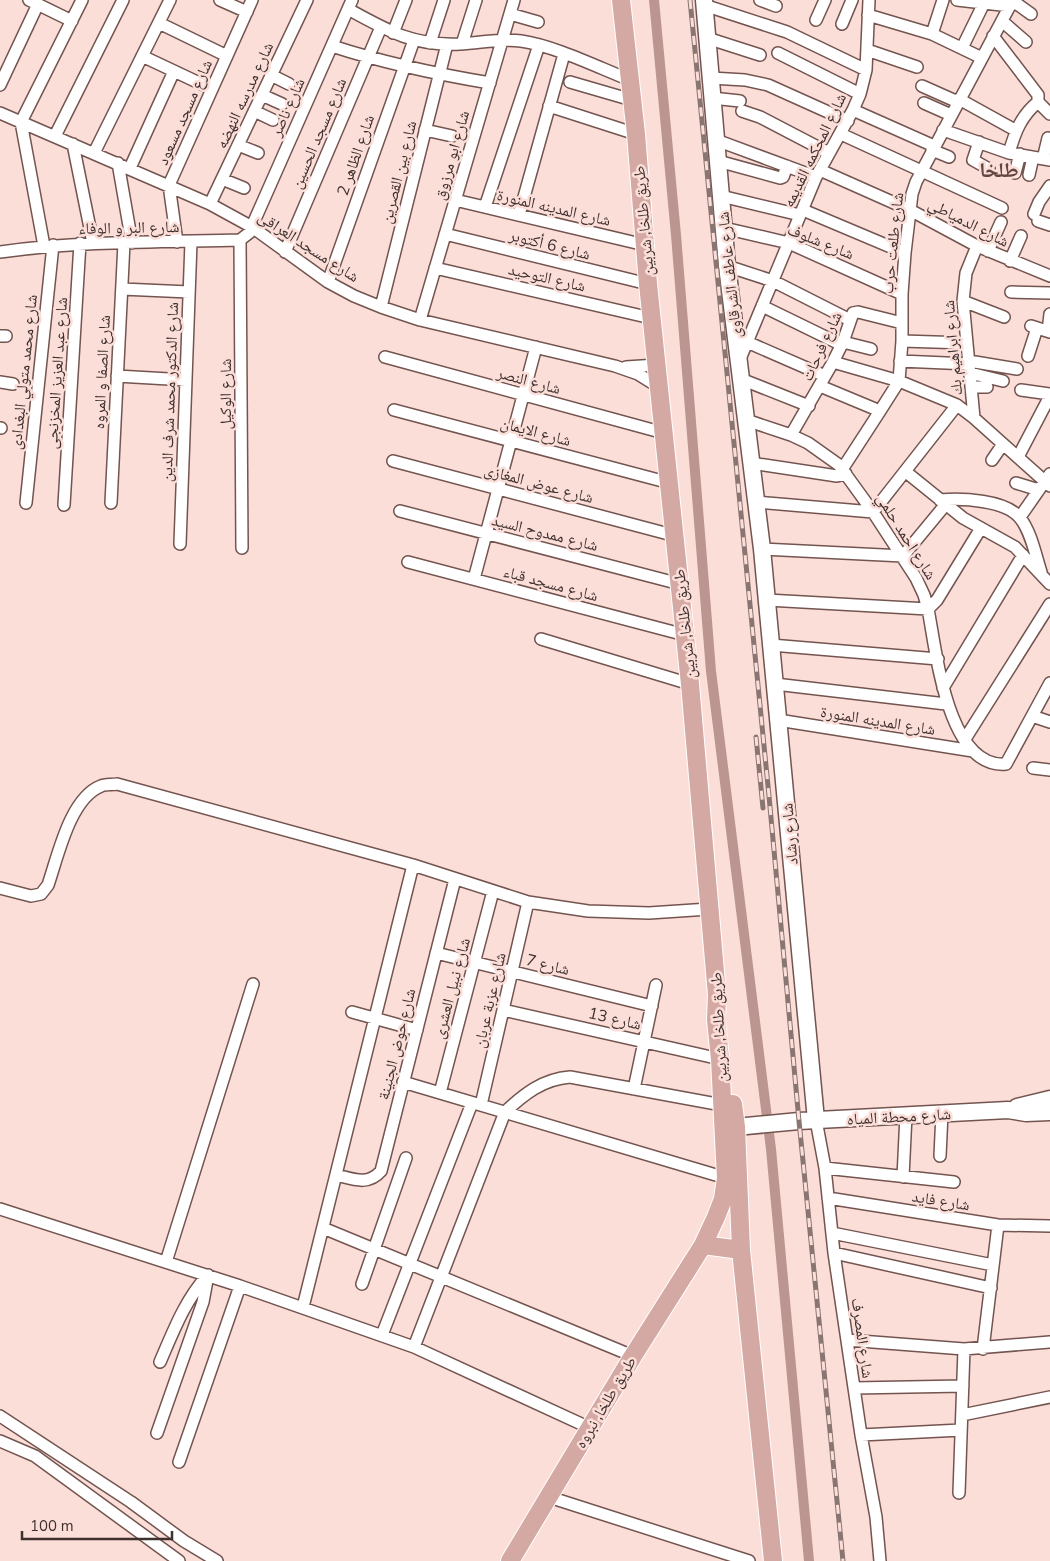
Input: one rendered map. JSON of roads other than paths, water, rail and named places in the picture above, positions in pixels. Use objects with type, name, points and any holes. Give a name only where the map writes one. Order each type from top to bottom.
[{"type":"main road","name":"طريق طلخا, شربين","points":[[621,0],[636,134],[651,318],[686,635],[717,994],[716,1020],[720,1058],[726,1178],[723,1199],[703,1245]]},
{"type":"main road","points":[[717,994],[722,1012],[742,1126],[741,1250],[773,1561]]},
{"type":"main road","points":[[703,1245],[741,1250]]},
{"type":"main road","name":"طريق طلخا, نبروه","points":[[510,1561],[633,1356],[703,1245]]},
{"type":"street","points":[[21,122],[82,0]]},
{"type":"street","points":[[55,136],[123,0]]},
{"type":"street","points":[[94,153],[170,0]]},
{"type":"street","points":[[220,0],[247,12]]},
{"type":"street","name":"شارع مسجد مسعود","points":[[177,242],[169,185],[252,0]]},
{"type":"street","name":"شارع مدرسه النهضه","points":[[210,204],[307,0]]},
{"type":"street","points":[[393,33],[406,0]]},
{"type":"street","points":[[430,43],[444,0]]},
{"type":"street","points":[[462,44],[476,0]]},
{"type":"street","name":"شارع ابو مرزوق","points":[[420,320],[514,0]]},
{"type":"street","points":[[760,0],[776,6]]},
{"type":"street","points":[[816,20],[825,0]]},
{"type":"street","points":[[842,24],[852,0]]},
{"type":"street","name":"شارع المحكمه القديمه","points":[[740,371],[747,342],[818,173],[848,121],[860,94],[866,70],[868,0]]},
{"type":"street","points":[[932,34],[943,0]]},
{"type":"street","points":[[957,0],[984,3],[1012,2],[1031,14]]},
{"type":"street","points":[[0,85],[33,2],[72,21]]},
{"type":"street","name":"شارع طلعت حرب","points":[[844,471],[899,380],[902,341],[902,294],[912,194],[933,148],[1012,2]]},
{"type":"street","points":[[704,3],[787,32],[866,70]]},
{"type":"street","name":"شارع عاطف الشرقاوى","points":[[704,3],[727,266],[762,549]]},
{"type":"street","points":[[962,48],[984,3]]},
{"type":"street","points":[[350,5],[381,27],[414,40],[430,43],[462,44],[502,39],[539,45],[630,80]]},
{"type":"street","name":"شارع ناصر","points":[[252,227],[350,5]]},
{"type":"street","points":[[510,14],[538,22]]},
{"type":"street","points":[[868,15],[932,34],[982,58]]},
{"type":"street","points":[[1002,21],[1026,42]]},
{"type":"street","points":[[159,23],[227,56]]},
{"type":"street","name":"شارع مسجد الحسين","points":[[285,252],[381,27]]},
{"type":"street","points":[[993,36],[1038,95],[1038,102],[1050,114]]},
{"type":"street","points":[[707,38],[760,55]]},
{"type":"street","name":"شارع الظاهر 2","points":[[328,282],[414,40]]},
{"type":"street","name":"شارع بين القصرين","points":[[381,307],[447,44]]},
{"type":"street","points":[[486,207],[539,45]]},
{"type":"street","points":[[332,46],[404,67],[490,83]]},
{"type":"street","points":[[867,50],[918,67]]},
{"type":"street","points":[[778,53],[860,94]]},
{"type":"street","points":[[520,215],[564,54]]},
{"type":"street","points":[[142,56],[212,89]]},
{"type":"street","points":[[130,168],[174,71]]},
{"type":"street","points":[[271,75],[289,84]]},
{"type":"street","points":[[711,78],[745,80],[768,85],[848,121]]},
{"type":"street","points":[[570,82],[632,100]]},
{"type":"street","points":[[922,86],[959,100],[1015,130]]},
{"type":"street","points":[[262,95],[282,104]]},
{"type":"street","points":[[712,98],[741,106],[829,153]]},
{"type":"street","points":[[1015,173],[1015,130],[1029,110],[1038,102]]},
{"type":"street","points":[[924,104],[951,115]]},
{"type":"street","points":[[549,106],[636,134]]},
{"type":"street","points":[[853,110],[949,157]]},
{"type":"street","points":[[254,111],[272,120]]},
{"type":"street","name":"شارع مسجد العراقى","points":[[0,113],[210,204],[252,227],[328,282],[354,296],[420,320],[614,366],[638,374],[659,387]]},
{"type":"street","name":"شارع محمد متولي البغدادى","points":[[21,122],[49,246],[26,502]]},
{"type":"street","points":[[425,130],[452,136]]},
{"type":"street","points":[[943,130],[1014,153],[1042,158]]},
{"type":"street","points":[[841,134],[1002,208]]},
{"type":"street","points":[[1029,175],[1042,158],[1048,138]]},
{"type":"street","name":"شارع الدمياطي","points":[[716,140],[787,166],[818,173],[910,210],[983,248],[1050,276]]},
{"type":"street","points":[[979,142],[973,160],[989,169]]},
{"type":"street","points":[[73,144],[93,243]]},
{"type":"street","points":[[238,145],[258,153]]},
{"type":"street","points":[[718,161],[780,178],[783,177],[787,166]]},
{"type":"street","name":"شارع الصفا و المروه","points":[[111,503],[122,289],[128,243],[118,163]]},
{"type":"street","points":[[222,179],[244,188]]},
{"type":"street","points":[[1050,186],[1039,202],[1036,218],[1050,225]]},
{"type":"street","points":[[721,196],[802,212],[905,253]]},
{"type":"street","name":"شارع المدينه المنورة","points":[[455,200],[645,245]]},
{"type":"street","name":"شارع ابراهيم بك","points":[[974,418],[963,301],[966,273],[1001,222]]},
{"type":"street","points":[[240,240],[250,233],[252,227]]},
{"type":"street","name":"شارع شلوف","points":[[724,228],[789,243],[902,294]]},
{"type":"street","name":"شارع 6 أكتوبر","points":[[445,234],[648,284]]},
{"type":"street","points":[[1010,260],[1021,236]]},
{"type":"street","name":"شارع البر و الوفاء","points":[[0,252],[93,243],[240,240]]},
{"type":"street","name":"شارع الوكيل","points":[[240,240],[242,548]]},
{"type":"street","name":"شارع الدكتور محمد شرف الدين","points":[[180,544],[191,242]]},
{"type":"street","name":"شارع عبد العزيز المخزنجى","points":[[64,505],[80,244]]},
{"type":"street","points":[[727,266],[772,281],[850,320]]},
{"type":"street","name":"شارع التوحيد","points":[[435,268],[651,318]]},
{"type":"street","points":[[122,289],[189,292]]},
{"type":"street","points":[[1011,292],[1050,293]]},
{"type":"street","points":[[963,301],[1004,317]]},
{"type":"street","points":[[762,306],[842,343],[871,349]]},
{"type":"street","name":"شارع فرحات","points":[[791,435],[833,362],[852,315],[856,312],[902,324]]},
{"type":"street","points":[[1028,356],[1050,314]]},
{"type":"street","points":[[902,341],[966,343]]},
{"type":"street","points":[[747,342],[880,412]]},
{"type":"street","points":[[474,580],[536,347]]},
{"type":"street","name":"شارع النصر","points":[[385,358],[664,433]]},
{"type":"street","points":[[900,361],[1016,370]]},
{"type":"street","points":[[833,362],[899,380],[957,405],[1046,483]]},
{"type":"street","name":"شارع مسجد العراقى","points":[[614,366],[636,367],[656,365]]},
{"type":"street","points":[[969,366],[1003,381]]},
{"type":"street","points":[[740,371],[809,406]]},
{"type":"street","points":[[118,376],[186,380]]},
{"type":"street","points":[[0,382],[12,384]]},
{"type":"street","points":[[971,387],[988,387]]},
{"type":"street","points":[[1018,457],[1046,415],[1050,395],[1021,390]]},
{"type":"street","points":[[756,502],[873,512],[957,405]]},
{"type":"street","name":"شارع الايمان","points":[[394,410],[670,483]]},
{"type":"street","name":"شارع احمد حلمي","points":[[746,420],[791,435],[824,453],[844,471],[873,512],[903,556],[920,586],[928,609],[946,704],[974,752],[988,762],[1006,764],[1032,716]]},
{"type":"street","points":[[992,460],[1003,444]]},
{"type":"street","name":"شارع عوض المغازى","points":[[393,461],[676,536]]},
{"type":"street","points":[[751,463],[837,476],[844,471]]},
{"type":"street","points":[[906,472],[963,518],[1015,547],[1046,580]]},
{"type":"street","points":[[1016,482],[1046,483]]},
{"type":"street","points":[[1020,518],[1046,483]]},
{"type":"street","points":[[762,549],[903,556],[943,502],[968,499],[1007,508],[1020,518],[1046,580]]},
{"type":"street","name":"شارع ممدوح السيد","points":[[400,511],[680,584]]},
{"type":"street","points":[[767,600],[928,609],[937,600],[981,528]]},
{"type":"street","name":"شارع رشاد","points":[[762,549],[816,1120]]},
{"type":"street","points":[[943,688],[1023,555]]},
{"type":"street","name":"شارع مسجد قباء","points":[[408,562],[686,635]]},
{"type":"street","points":[[965,739],[1050,604]]},
{"type":"street","points":[[541,640],[690,684]]},
{"type":"street","points":[[771,645],[938,659]]},
{"type":"street","points":[[1050,683],[1032,716],[1050,722]]},
{"type":"street","points":[[775,684],[946,704]]},
{"type":"street","name":"شارع المدينه المنورة","points":[[778,720],[974,752]]},
{"type":"street","points":[[1033,768],[1050,770]]},
{"type":"street","points":[[0,888],[31,896],[41,894],[48,885],[72,814],[81,801],[101,786],[117,784],[413,865],[528,902],[588,911],[649,913],[709,910]]},
{"type":"street","points":[[303,1307],[413,865]]},
{"type":"street","name":"شارع حوض الجنينة","points":[[336,1175],[363,1181],[370,1180],[381,1171],[455,879]]},
{"type":"street","name":"شارع نبيل العشرى","points":[[440,1093],[493,891]]},
{"type":"street","name":"شارع عزبة عربان","points":[[382,1335],[476,1104],[503,1010],[528,902]]},
{"type":"street","name":"شارع 7","points":[[436,953],[652,1006]]},
{"type":"street","points":[[166,1262],[252,984]]},
{"type":"street","points":[[634,1089],[656,985]]},
{"type":"street","name":"شارع 13","points":[[503,1010],[720,1058]]},
{"type":"street","points":[[352,1012],[416,1030]]},
{"type":"street","points":[[414,1347],[505,1112],[526,1093],[544,1083],[570,1077],[722,1106]]},
{"type":"street","points":[[403,1082],[726,1178]]},
{"type":"street","points":[[1008,1110],[1028,1103],[1050,1099]]},
{"type":"street","points":[[1008,1110],[1026,1113],[1050,1112]]},
{"type":"street","name":"شارع محطة المياه","points":[[742,1126],[816,1120],[1008,1110]]},
{"type":"street","points":[[940,1156],[942,1113]]},
{"type":"street","points":[[903,1177],[906,1115]]},
{"type":"street","name":"شارع المصرف","points":[[816,1120],[825,1168],[834,1253],[861,1435],[876,1517],[880,1561]]},
{"type":"street","points":[[362,1284],[406,1158]]},
{"type":"street","points":[[825,1168],[954,1182]]},
{"type":"street","name":"شارع فايد","points":[[828,1198],[998,1225],[1050,1226]]},
{"type":"street","points":[[0,1209],[208,1275],[382,1335],[414,1347],[590,1428]]},
{"type":"street","points":[[983,1349],[998,1225]]},
{"type":"street","points":[[323,1228],[633,1356]]},
{"type":"street","points":[[832,1233],[994,1265]]},
{"type":"street","points":[[834,1253],[991,1288]]},
{"type":"street","points":[[160,1362],[189,1300],[208,1275]]},
{"type":"street","points":[[157,1433],[202,1302],[208,1275]]},
{"type":"street","points":[[179,1462],[240,1286]]},
{"type":"street","points":[[847,1340],[964,1349],[983,1349],[1050,1342]]},
{"type":"street","points":[[959,1493],[964,1349]]},
{"type":"street","points":[[854,1388],[963,1386]]},
{"type":"street","points":[[962,1415],[1050,1397]]},
{"type":"street","points":[[0,1416],[131,1502],[184,1541],[217,1561]]},
{"type":"street","points":[[861,1435],[961,1430]]},
{"type":"street","points":[[0,1441],[35,1456],[179,1561]]},
{"type":"street","points":[[549,1497],[749,1561]]},
{"type":"waterway","points":[[654,0],[676,235],[711,671],[771,1149],[809,1561]]},
{"type":"railway","points":[[690,0],[843,1561]]},
{"type":"railway","points":[[756,737],[763,808]]},
{"type":"district","name":"طلخا","points":[[999,170]]}]
